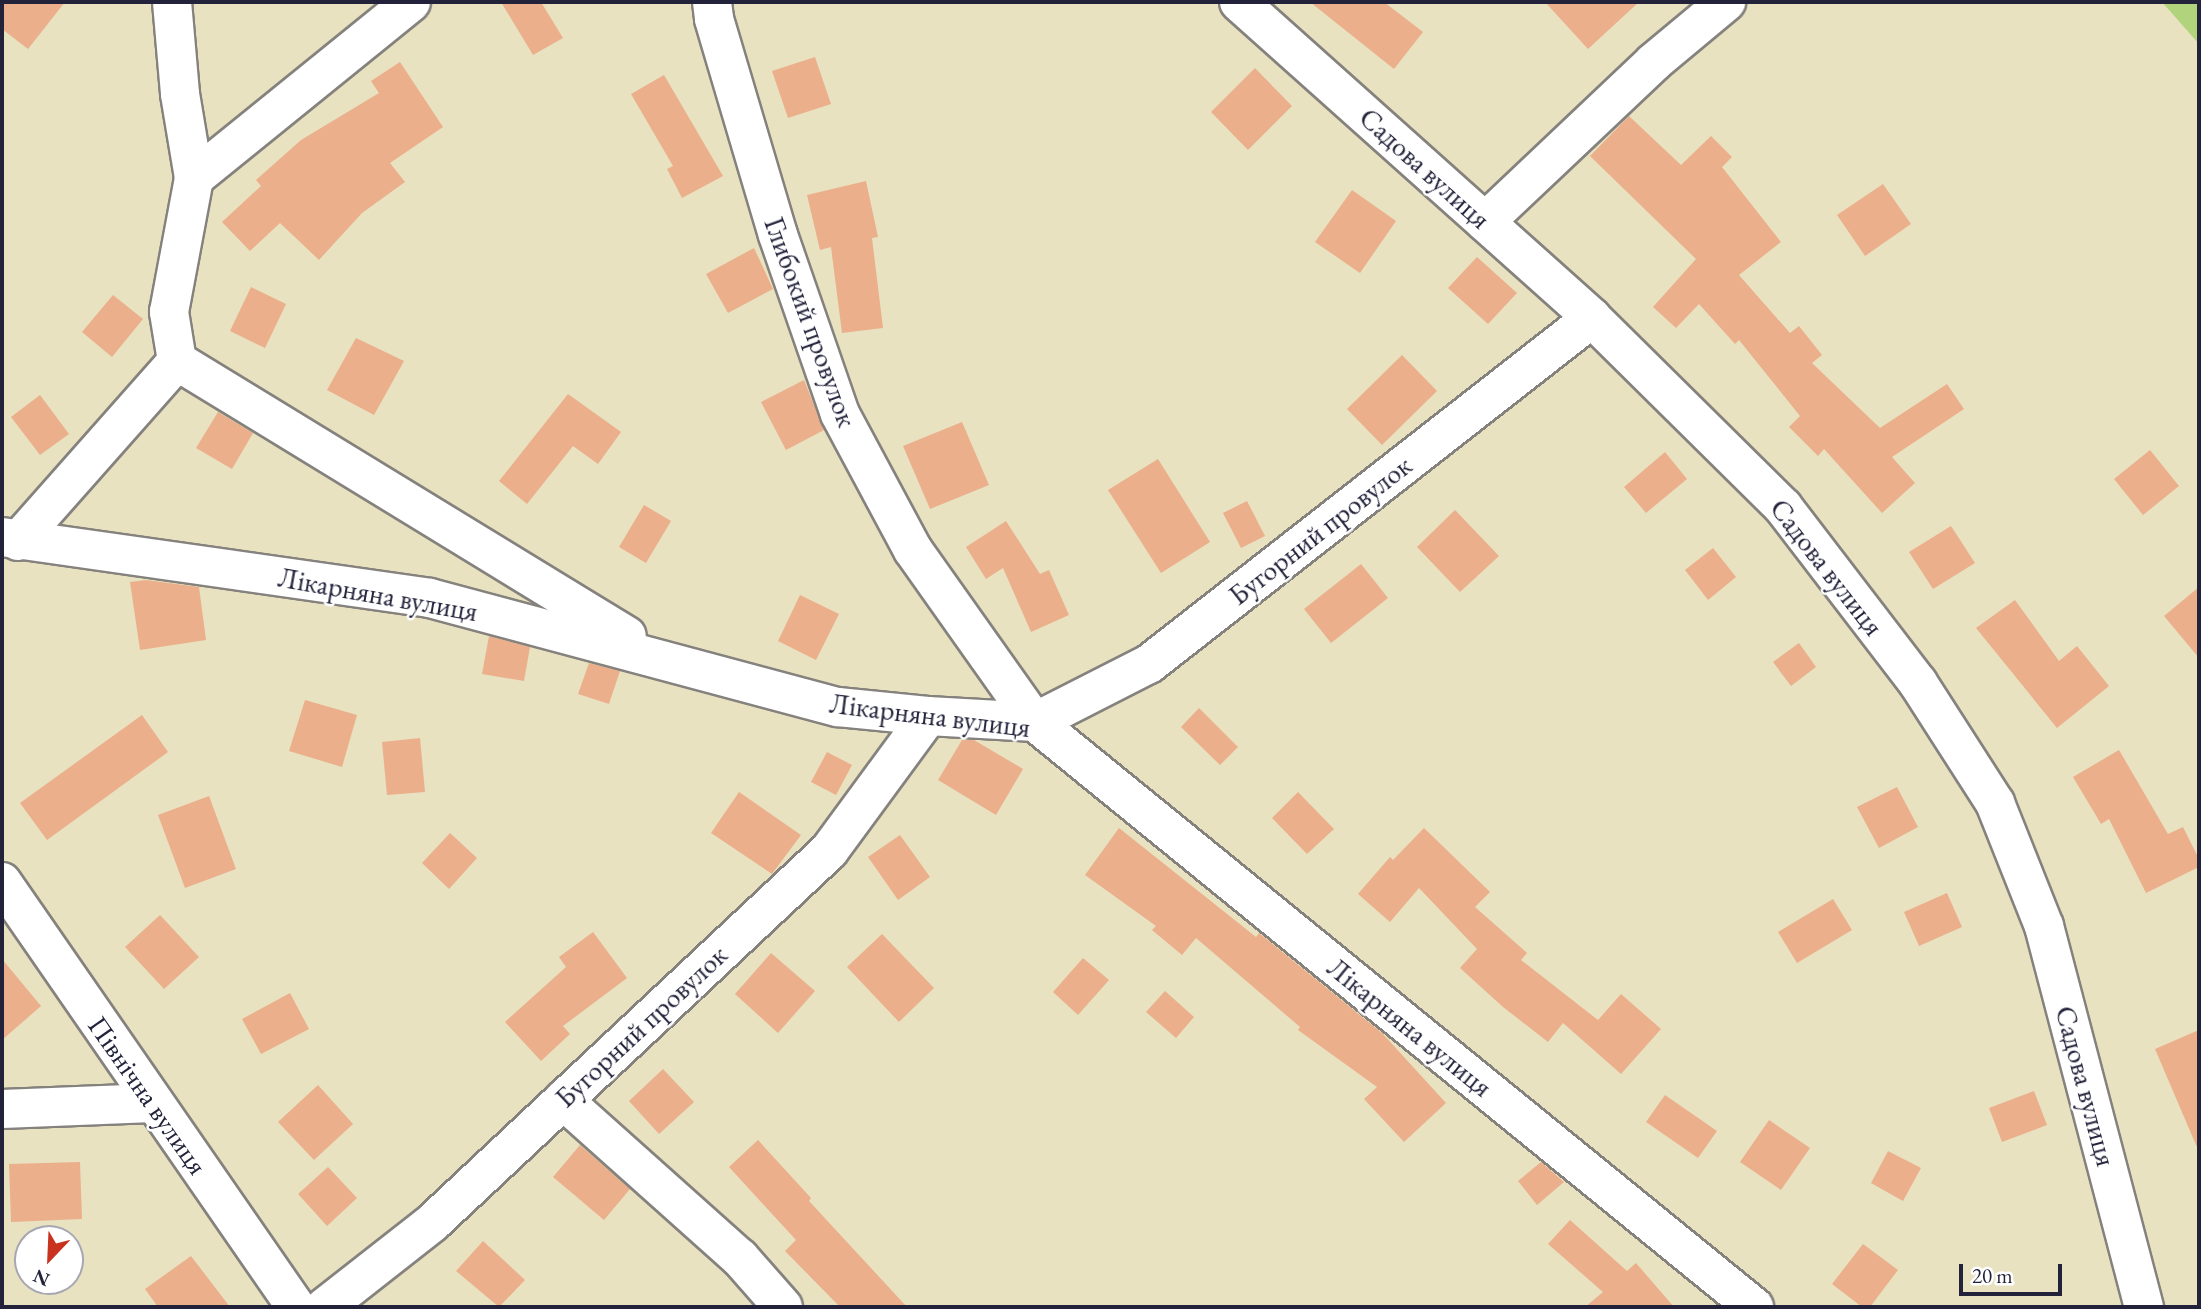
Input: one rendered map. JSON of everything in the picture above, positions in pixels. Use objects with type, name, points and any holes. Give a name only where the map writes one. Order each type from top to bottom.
[{"type":"street","points":[[172,2],[180,94],[194,178],[169,312],[177,361],[662,657]]},
{"type":"street","points":[[194,178],[411,2]]},
{"type":"street","name":"Глибокий провулок","points":[[712,2],[714,19],[778,235],[840,414],[913,550],[1035,722]]},
{"type":"street","name":"Садова вулиця","points":[[1239,2],[1592,318],[1783,507],[1918,683],[1995,803],[2043,926],[2144,1307]]},
{"type":"street","points":[[1485,222],[1654,62],[1726,2]]},
{"type":"street","name":"Бугорний провулок","points":[[1035,722],[1149,664],[1592,318]]},
{"type":"street","points":[[10,539],[177,361]]},
{"type":"street","name":"Лікарняна вулиця","points":[[10,539],[430,598],[662,657],[838,707],[928,716],[1035,722],[1754,1307]]},
{"type":"street","name":"Бугорний провулок","points":[[324,1307],[432,1223],[829,851],[928,716]]},
{"type":"street","name":"Північна вулиця","points":[[2,882],[296,1307]]},
{"type":"street","points":[[562,1100],[740,1258],[783,1307]]},
{"type":"street","points":[[2,1109],[153,1103]]},
{"type":"green space","points":[[2162,2],[2199,2],[2199,44]]},
{"type":"building","points":[[2,2],[65,2],[28,49],[2,29]]},
{"type":"building","points":[[501,2],[541,2],[563,38],[533,55]]},
{"type":"building","points":[[1310,2],[1384,2],[1423,32],[1394,69]]},
{"type":"building","points":[[1545,2],[1639,2],[1588,49]]},
{"type":"building","points":[[815,57],[831,104],[788,118],[772,71]]},
{"type":"building","points":[[400,62],[443,127],[390,163],[405,182],[362,213],[319,260],[280,223],[250,251],[222,222],[261,186],[256,180],[301,140],[379,93],[371,81]]},
{"type":"building","points":[[1255,68],[1292,106],[1248,150],[1211,112]]},
{"type":"building","points":[[664,75],[723,176],[682,198],[667,169],[673,166],[631,94]]},
{"type":"building","points":[[1629,116],[1681,165],[1711,136],[1732,157],[1722,167],[1781,242],[1739,275],[1790,333],[1799,326],[1822,355],[1812,363],[1880,428],[1947,384],[1964,409],[1892,457],[1915,483],[1882,513],[1824,449],[1818,456],[1789,427],[1800,416],[1739,340],[1735,344],[1699,304],[1676,328],[1653,307],[1696,259],[1590,156]]},
{"type":"building","points":[[866,181],[878,237],[872,238],[883,328],[842,333],[831,247],[820,250],[807,195]]},
{"type":"building","points":[[1883,184],[1911,224],[1865,256],[1837,215]]},
{"type":"building","points":[[1352,190],[1396,221],[1360,273],[1315,242]]},
{"type":"building","points":[[754,248],[773,289],[728,313],[706,274]]},
{"type":"building","points":[[1477,257],[1517,293],[1488,324],[1448,288]]},
{"type":"building","points":[[251,287],[286,304],[265,348],[230,331]]},
{"type":"building","points":[[113,295],[143,319],[112,357],[82,332]]},
{"type":"building","points":[[356,338],[404,361],[374,415],[327,390]]},
{"type":"building","points":[[1402,355],[1437,391],[1382,445],[1347,409]]},
{"type":"building","points":[[804,380],[824,430],[786,450],[761,402]]},
{"type":"building","points":[[568,394],[621,432],[598,464],[573,446],[527,504],[499,481]]},
{"type":"building","points":[[40,395],[69,434],[40,455],[11,417]]},
{"type":"building","points":[[218,412],[253,433],[232,469],[196,448]]},
{"type":"building","points":[[962,422],[989,485],[930,509],[903,446]]},
{"type":"building","points":[[2150,450],[2179,486],[2143,515],[2114,479]]},
{"type":"building","points":[[1665,452],[1687,479],[1646,513],[1624,487]]},
{"type":"building","points":[[1158,459],[1210,542],[1161,573],[1108,490]]},
{"type":"building","points":[[1247,501],[1265,536],[1241,548],[1223,513]]},
{"type":"building","points":[[644,505],[671,521],[646,563],[619,547]]},
{"type":"building","points":[[1455,510],[1499,556],[1460,592],[1417,547]]},
{"type":"building","points":[[1006,521],[1040,574],[1049,570],[1069,615],[1031,632],[1003,568],[986,579],[966,547]]},
{"type":"building","points":[[1951,526],[1975,563],[1933,589],[1909,552]]},
{"type":"building","points":[[1713,548],[1736,577],[1708,600],[1685,570]]},
{"type":"building","points":[[1361,564],[1388,598],[1331,643],[1304,609]]},
{"type":"building","points":[[146,580],[199,587],[206,640],[140,650],[130,582]]},
{"type":"building","points":[[2199,587],[2199,658],[2164,616]]},
{"type":"building","points":[[800,595],[839,614],[816,660],[778,641]]},
{"type":"building","points":[[2015,600],[2059,661],[2077,646],[2109,686],[2057,728],[1976,628]]},
{"type":"building","points":[[489,636],[530,647],[524,681],[482,674]]},
{"type":"building","points":[[1799,643],[1816,667],[1791,686],[1773,662]]},
{"type":"building","points":[[589,663],[620,671],[609,704],[578,694]]},
{"type":"building","points":[[305,700],[357,715],[342,767],[289,751]]},
{"type":"building","points":[[1199,708],[1238,747],[1220,765],[1181,727]]},
{"type":"building","points":[[142,715],[168,752],[47,840],[20,803]]},
{"type":"building","points":[[420,738],[425,792],[387,795],[382,742]]},
{"type":"building","points":[[962,740],[974,740],[1023,769],[996,815],[938,780]]},
{"type":"building","points":[[2119,750],[2168,834],[2183,827],[2199,859],[2199,867],[2146,893],[2109,819],[2101,824],[2073,777]]},
{"type":"building","points":[[827,752],[852,765],[836,795],[811,782]]},
{"type":"building","points":[[1897,787],[1918,827],[1879,848],[1857,807]]},
{"type":"building","points":[[739,792],[801,835],[772,874],[711,833]]},
{"type":"building","points":[[1298,792],[1334,829],[1307,854],[1272,818]]},
{"type":"building","points":[[209,796],[236,869],[185,888],[158,815]]},
{"type":"building","points":[[1119,828],[1256,937],[1259,933],[1382,1033],[1446,1103],[1404,1142],[1364,1099],[1377,1087],[1298,1030],[1300,1027],[1196,938],[1182,955],[1152,930],[1156,926],[1085,875]]},
{"type":"building","points":[[1424,828],[1490,892],[1475,907],[1527,953],[1521,960],[1598,1020],[1621,994],[1661,1029],[1621,1074],[1563,1023],[1548,1042],[1503,1007],[1460,968],[1477,949],[1419,888],[1390,922],[1358,894],[1390,857],[1393,860]]},
{"type":"building","points":[[450,833],[477,858],[449,889],[422,863]]},
{"type":"building","points":[[900,835],[930,877],[898,900],[868,857]]},
{"type":"building","points":[[1947,893],[1962,927],[1919,946],[1904,912]]},
{"type":"building","points":[[1833,899],[1852,930],[1797,963],[1778,932]]},
{"type":"building","points":[[160,915],[199,957],[164,989],[125,947]]},
{"type":"building","points":[[593,932],[627,978],[563,1026],[570,1034],[541,1061],[505,1022],[566,967],[559,957]]},
{"type":"building","points":[[882,934],[934,988],[899,1022],[847,967]]},
{"type":"building","points":[[771,953],[815,991],[778,1033],[735,994]]},
{"type":"building","points":[[1083,958],[1109,980],[1078,1015],[1053,992]]},
{"type":"building","points":[[2,959],[41,1006],[2,1040]]},
{"type":"building","points":[[1165,991],[1194,1017],[1176,1038],[1146,1012]]},
{"type":"building","points":[[290,993],[309,1029],[261,1054],[242,1019]]},
{"type":"building","points":[[2199,1030],[2199,1152],[2155,1049]]},
{"type":"building","points":[[663,1069],[694,1102],[659,1134],[629,1101]]},
{"type":"building","points":[[318,1085],[353,1124],[314,1160],[278,1122]]},
{"type":"building","points":[[2034,1091],[2047,1125],[2002,1142],[1989,1108]]},
{"type":"building","points":[[1665,1095],[1717,1131],[1698,1158],[1646,1122]]},
{"type":"building","points":[[1769,1120],[1810,1148],[1781,1190],[1740,1162]]},
{"type":"building","points":[[758,1140],[811,1198],[809,1201],[907,1307],[840,1307],[785,1251],[796,1240],[729,1167]]},
{"type":"building","points":[[580,1145],[630,1189],[604,1220],[553,1177]]},
{"type":"building","points":[[1888,1151],[1921,1168],[1903,1201],[1871,1183]]},
{"type":"building","points":[[80,1162],[82,1219],[11,1222],[9,1164]]},
{"type":"building","points":[[1541,1162],[1564,1182],[1537,1205],[1518,1181]]},
{"type":"building","points":[[328,1167],[357,1198],[327,1226],[298,1194]]},
{"type":"building","points":[[1570,1220],[1627,1271],[1636,1263],[1674,1307],[1585,1307],[1603,1292],[1548,1244]]},
{"type":"building","points":[[483,1241],[525,1280],[499,1307],[456,1271]]},
{"type":"building","points":[[1863,1244],[1898,1270],[1870,1307],[1862,1307],[1832,1284]]},
{"type":"building","points":[[191,1256],[230,1307],[158,1307],[145,1289]]}]
